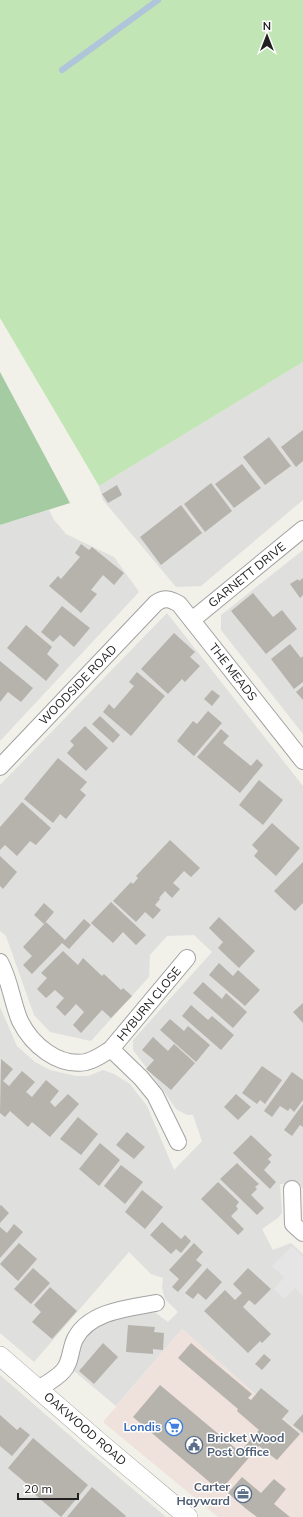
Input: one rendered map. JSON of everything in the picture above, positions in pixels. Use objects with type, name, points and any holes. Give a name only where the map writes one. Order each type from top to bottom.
[{"type":"street","name":"GARNETT DRIVE","points":[[192,620],[303,529]]},
{"type":"street","name":"THE MEADS","points":[[156,603],[162,599],[171,599],[179,604],[303,761]]},
{"type":"street","name":"WOODSIDE ROAD","points":[[0,767],[156,603]]},
{"type":"street","name":"HYBURN CLOSE","points":[[0,962],[20,1021],[32,1038],[44,1050],[61,1060],[72,1063],[86,1062],[111,1049],[187,958]]},
{"type":"street","name":"HYBURN CLOSE","points":[[111,1049],[141,1078],[155,1095],[178,1142]]},
{"type":"street","points":[[292,1189],[293,1224],[303,1233]]},
{"type":"street","points":[[38,1389],[64,1371],[75,1339],[83,1328],[94,1320],[112,1312],[156,1303]]},
{"type":"street","name":"OAKWOOD ROAD","points":[[0,1356],[188,1517]]},
{"type":"shaded area","points":[[303,362],[303,500],[201,586],[176,587],[103,500],[99,486]]},
{"type":"shaded area","points":[[49,510],[54,520],[66,534],[114,557],[139,592],[0,741],[0,525]]},
{"type":"shaded area","points":[[303,550],[303,734],[221,630],[221,615]]},
{"type":"shaded area","points":[[167,613],[303,786],[303,1189],[298,1184],[280,1184],[282,1213],[278,1218],[262,1229],[273,1250],[291,1243],[303,1254],[303,1436],[182,1329],[116,1406],[74,1371],[74,1354],[88,1330],[99,1321],[150,1310],[168,1322],[178,1312],[165,1299],[162,1288],[163,1278],[151,1274],[129,1252],[34,1362],[0,1333],[0,1007],[17,1046],[35,1062],[50,1070],[76,1076],[88,1076],[103,1070],[114,1074],[130,1084],[147,1106],[174,1170],[202,1141],[193,1115],[187,1115],[176,1109],[133,1050],[133,1040],[212,952],[194,935],[167,936],[150,955],[149,977],[91,1041],[50,1032],[34,1015],[6,936],[0,931],[0,785]]},
{"type":"shaded area","points":[[292,1246],[303,1257],[303,1296],[295,1288],[284,1299],[274,1289],[284,1277],[272,1266]]},
{"type":"shaded area","points":[[182,1329],[303,1436],[303,1517],[218,1517],[103,1422]]},
{"type":"shaded area","points":[[0,1375],[82,1446],[166,1517],[0,1517]]},
{"type":"green space","points":[[0,0],[303,0],[303,362],[99,486],[0,318]]},
{"type":"green space","points":[[0,372],[70,503],[0,525]]},
{"type":"building","points":[[303,430],[303,461],[296,467],[281,447]]},
{"type":"building","points":[[269,437],[291,466],[265,485],[243,457]]},
{"type":"building","points":[[242,464],[261,488],[234,508],[215,484]]},
{"type":"building","points":[[211,483],[232,511],[205,532],[184,504]]},
{"type":"building","points":[[117,485],[122,495],[108,503],[102,494]]},
{"type":"building","points":[[181,505],[202,533],[161,565],[140,537]]},
{"type":"building","points":[[81,544],[89,550],[92,547],[124,573],[114,585],[103,575],[91,590],[97,594],[81,613],[49,586],[58,576],[61,579],[80,557],[75,553]]},
{"type":"building","points":[[303,578],[303,595],[300,598],[290,584]]},
{"type":"building","points":[[253,593],[273,617],[282,610],[297,629],[266,654],[231,611]]},
{"type":"building","points":[[62,606],[90,628],[74,647],[60,635],[53,642],[41,632]]},
{"type":"building","points":[[26,625],[52,647],[47,654],[59,665],[46,681],[7,648]]},
{"type":"building","points":[[174,633],[195,652],[190,657],[200,666],[185,682],[182,679],[168,694],[141,669]]},
{"type":"building","points":[[290,644],[301,658],[303,656],[303,682],[294,689],[271,659]]},
{"type":"building","points":[[0,661],[33,688],[21,702],[8,692],[0,702]]},
{"type":"building","points":[[137,672],[165,696],[131,736],[103,712],[109,704],[114,709],[134,686],[129,682]]},
{"type":"building","points":[[303,686],[303,700],[296,692]]},
{"type":"building","points":[[212,690],[220,696],[212,706],[204,699]]},
{"type":"building","points":[[208,711],[222,723],[194,756],[177,741],[193,721],[197,724]]},
{"type":"building","points":[[100,716],[120,735],[113,743],[92,724]]},
{"type":"building","points":[[85,726],[108,748],[86,771],[67,753],[74,745],[70,741]]},
{"type":"building","points":[[221,729],[229,736],[223,743],[251,766],[257,759],[263,765],[240,793],[197,757]]},
{"type":"building","points":[[58,758],[87,782],[80,790],[86,795],[66,819],[60,814],[53,823],[24,799]]},
{"type":"building","points":[[259,780],[283,800],[263,825],[239,805]]},
{"type":"building","points":[[22,802],[51,828],[36,845],[30,841],[17,856],[5,845],[0,850],[0,827]]},
{"type":"building","points":[[272,823],[300,848],[276,876],[254,856],[258,851],[252,845]]},
{"type":"building","points":[[170,840],[200,868],[191,877],[184,871],[173,883],[180,889],[172,898],[165,891],[155,905],[161,910],[153,919],[145,912],[136,922],[113,901],[131,882],[133,884],[138,878],[136,876]]},
{"type":"building","points":[[0,856],[17,872],[3,889],[0,886]]},
{"type":"building","points":[[303,862],[303,903],[295,911],[274,891]]},
{"type":"building","points":[[111,902],[146,935],[136,945],[123,932],[113,943],[91,923]]},
{"type":"building","points":[[44,903],[54,912],[44,924],[34,915]]},
{"type":"building","points":[[219,917],[255,951],[239,968],[218,948],[223,942],[209,928]]},
{"type":"building","points":[[84,919],[91,925],[69,949],[62,943],[32,974],[23,965],[32,956],[23,947],[46,922],[65,940]]},
{"type":"building","points":[[63,951],[78,965],[83,958],[102,976],[104,974],[121,990],[123,988],[132,996],[111,1018],[102,1010],[81,1033],[73,1025],[84,1012],[76,1004],[65,1016],[56,1007],[64,998],[55,990],[46,998],[37,989],[47,978],[41,973]]},
{"type":"building","points":[[219,963],[233,976],[238,970],[260,990],[245,1006],[209,975]]},
{"type":"building","points":[[203,982],[222,999],[226,993],[247,1012],[233,1028],[193,993]]},
{"type":"building","points":[[303,1003],[303,1023],[293,1012]]},
{"type":"building","points":[[191,1005],[208,1020],[212,1016],[234,1035],[221,1050],[182,1016]]},
{"type":"building","points":[[170,1019],[184,1031],[188,1026],[210,1045],[196,1062],[160,1030]]},
{"type":"building","points":[[153,1037],[168,1051],[174,1044],[195,1063],[171,1090],[146,1069],[154,1060],[142,1050]]},
{"type":"building","points":[[1,1059],[13,1069],[3,1081],[9,1086],[22,1071],[35,1082],[26,1092],[32,1097],[46,1080],[59,1091],[50,1102],[55,1107],[68,1094],[79,1104],[50,1137],[32,1122],[28,1127],[10,1111],[5,1117],[0,1113]]},
{"type":"building","points":[[262,1066],[282,1080],[265,1104],[260,1100],[257,1104],[242,1093]]},
{"type":"building","points":[[292,1072],[303,1080],[303,1100],[294,1112],[290,1108],[288,1111],[280,1106],[272,1117],[264,1111]]},
{"type":"building","points":[[236,1094],[251,1107],[238,1120],[224,1107]]},
{"type":"building","points":[[303,1104],[303,1127],[300,1125],[292,1136],[284,1130]]},
{"type":"building","points":[[78,1117],[98,1134],[81,1155],[60,1139]]},
{"type":"building","points":[[127,1132],[145,1147],[134,1159],[116,1145]]},
{"type":"building","points":[[251,1135],[272,1155],[268,1159],[271,1162],[264,1170],[276,1182],[270,1189],[233,1153]]},
{"type":"building","points":[[100,1143],[120,1160],[99,1186],[79,1169]]},
{"type":"building","points":[[237,1163],[259,1184],[255,1187],[257,1189],[251,1195],[264,1208],[257,1215],[220,1179]]},
{"type":"building","points":[[121,1165],[143,1182],[125,1204],[104,1186]]},
{"type":"building","points":[[218,1182],[239,1202],[236,1206],[238,1209],[231,1216],[244,1229],[238,1235],[201,1199]]},
{"type":"building","points":[[142,1190],[163,1207],[145,1229],[125,1212]]},
{"type":"building","points":[[1,1205],[9,1213],[0,1223],[0,1206]]},
{"type":"building","points":[[162,1222],[181,1239],[185,1235],[191,1241],[181,1253],[176,1249],[171,1254],[150,1235]]},
{"type":"building","points":[[14,1224],[23,1232],[0,1258],[0,1227],[7,1233]]},
{"type":"building","points":[[19,1243],[37,1259],[18,1281],[0,1264]]},
{"type":"building","points":[[194,1243],[203,1252],[196,1260],[202,1265],[178,1292],[172,1287],[179,1279],[169,1270]]},
{"type":"building","points":[[33,1268],[50,1283],[31,1304],[14,1289]]},
{"type":"building","points":[[207,1268],[222,1282],[206,1300],[198,1293],[193,1299],[185,1293]]},
{"type":"building","points":[[248,1268],[271,1289],[255,1305],[249,1300],[243,1307],[271,1334],[262,1343],[260,1341],[248,1353],[204,1311],[225,1290],[235,1300],[242,1293],[233,1284]]},
{"type":"building","points":[[50,1287],[77,1311],[52,1339],[32,1322],[41,1312],[34,1305]]},
{"type":"building","points":[[128,1325],[155,1327],[154,1332],[164,1333],[163,1350],[153,1349],[153,1354],[126,1352]]},
{"type":"building","points":[[103,1343],[118,1357],[94,1384],[79,1371]]},
{"type":"building","points":[[191,1343],[252,1394],[248,1398],[251,1400],[261,1388],[289,1411],[282,1419],[300,1434],[277,1460],[259,1446],[220,1491],[133,1417],[160,1385],[240,1452],[259,1430],[237,1411],[238,1409],[178,1358]]},
{"type":"building","points":[[264,1354],[271,1360],[262,1370],[255,1364]]},
{"type":"building","points":[[303,1414],[303,1433],[293,1425]]},
{"type":"building","points":[[0,1415],[17,1430],[20,1427],[30,1435],[12,1456],[0,1446]]},
{"type":"building","points":[[33,1438],[88,1485],[61,1517],[32,1492],[34,1490],[8,1468]]},
{"type":"building","points":[[242,1477],[261,1493],[274,1479],[286,1489],[274,1504],[290,1517],[257,1517],[245,1508],[228,1493]]},
{"type":"building","points":[[92,1487],[126,1516],[67,1517]]},
{"type":"waterway","points":[[62,70],[158,0]]},
{"type":"place","name":"Londis","points":[[174,1427]]},
{"type":"place","name":"Bricket Wood Post Office","points":[[194,1445]]},
{"type":"place","name":"Carter Hayward","points":[[243,1494]]}]
